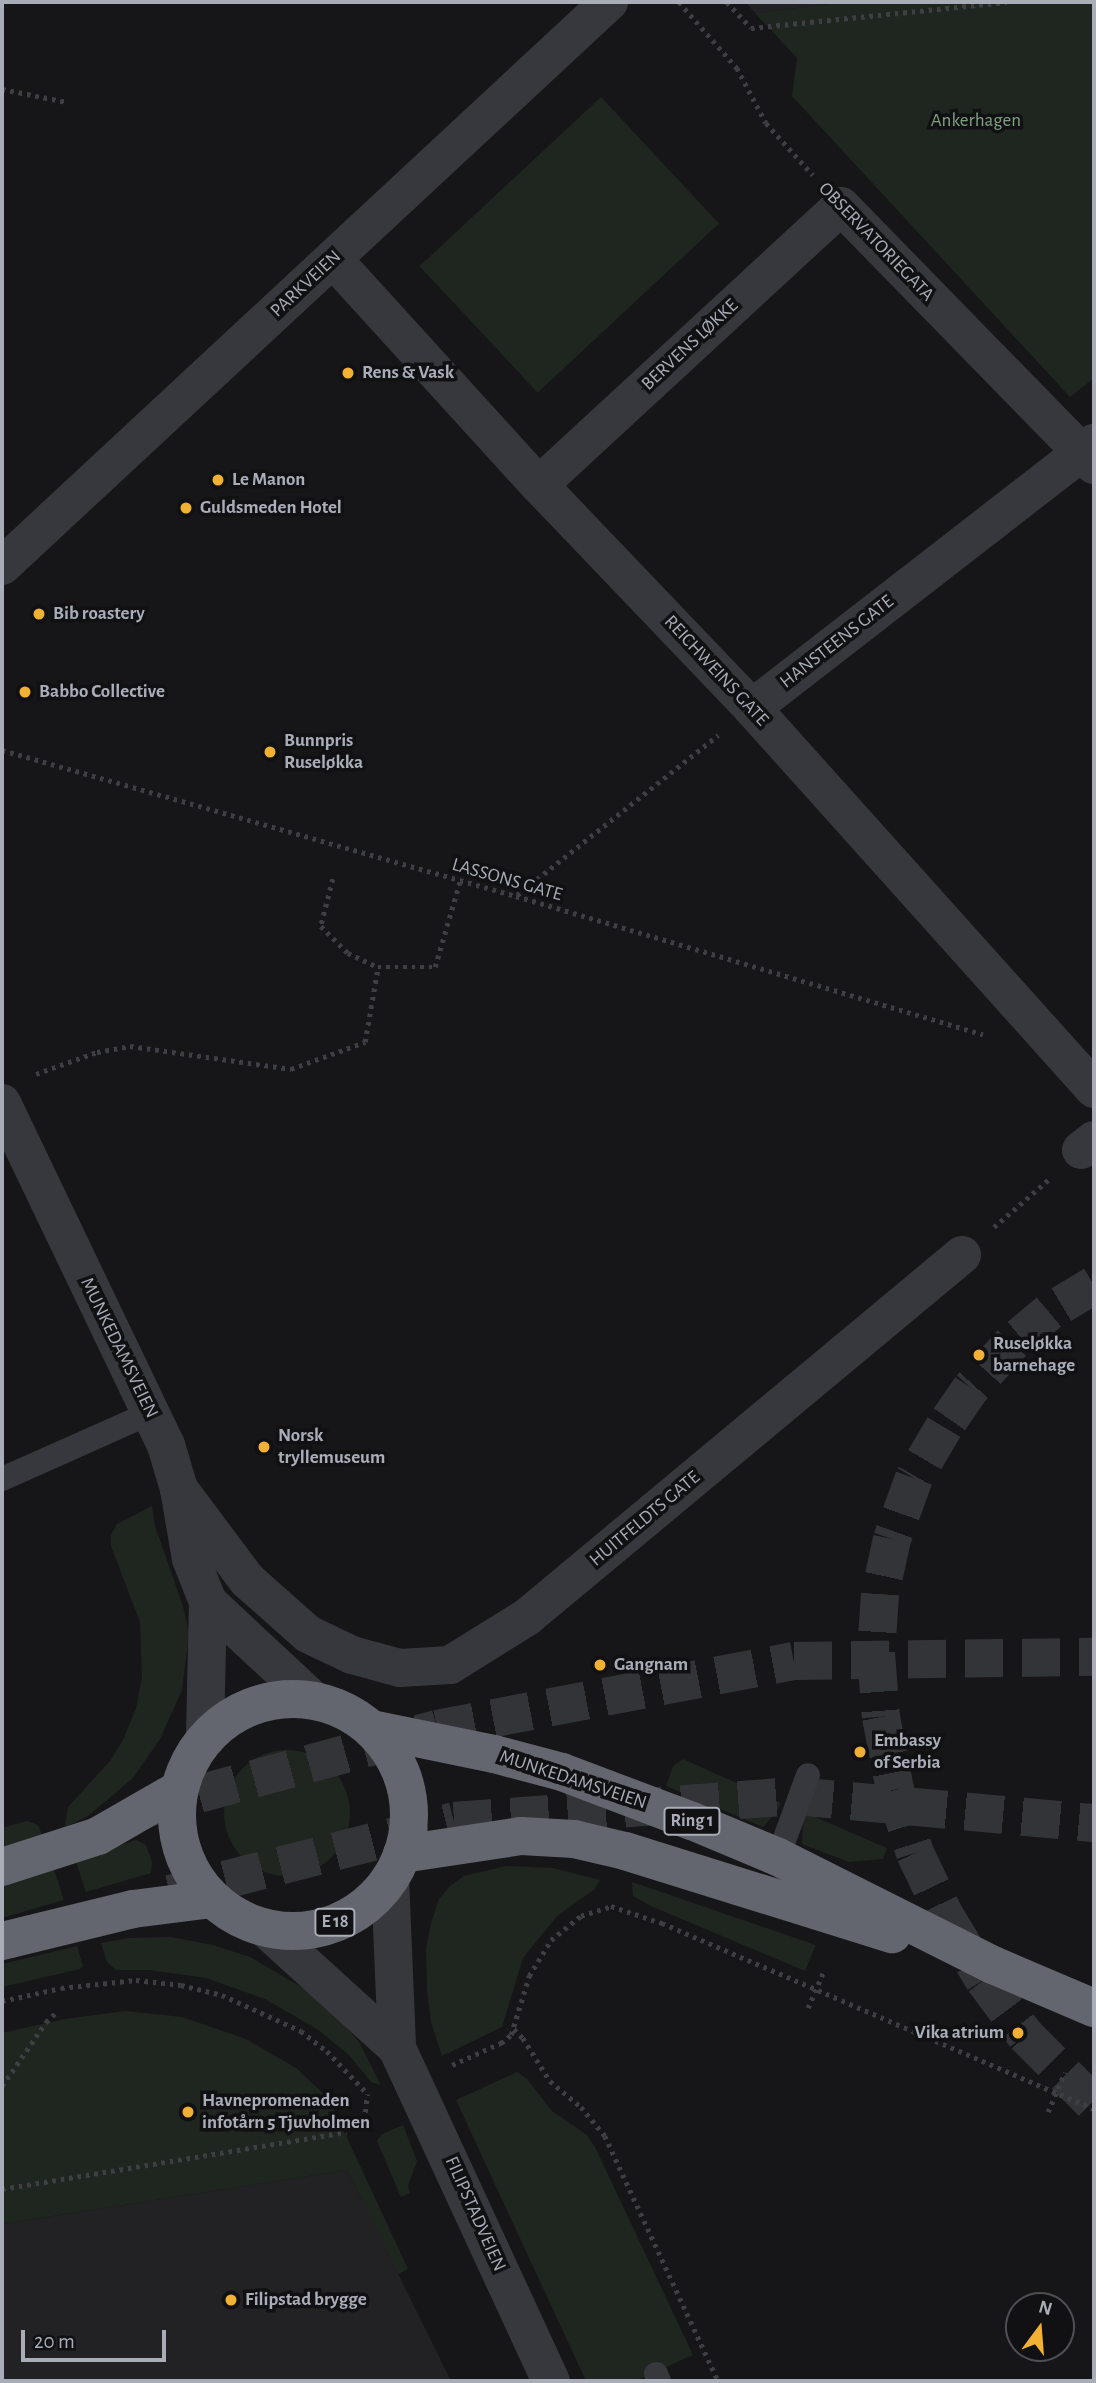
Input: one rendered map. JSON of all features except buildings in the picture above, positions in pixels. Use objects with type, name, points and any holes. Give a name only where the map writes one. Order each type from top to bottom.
[{"type":"highway","name":"E 18","points":[[289,1698],[313,1700],[345,1710],[372,1729],[390,1750],[402,1774],[408,1801],[408,1828],[396,1866],[372,1900],[349,1917],[322,1928],[293,1931],[265,1928],[236,1917],[212,1899],[188,1867],[177,1830],[178,1790],[188,1762],[205,1738],[222,1722],[243,1709],[289,1698]]},
{"type":"highway","name":"MUNKEDAMSVEIEN","points":[[372,1729],[494,1754],[562,1772],[692,1821],[778,1857],[993,1965],[1094,2008]]},
{"type":"highway","points":[[2,1867],[98,1836],[178,1790]]},
{"type":"highway","name":"MUNKEDAMSVEIEN","points":[[396,1866],[520,1836],[574,1839],[625,1851],[993,1965]]},
{"type":"highway","points":[[2,1941],[133,1909],[212,1899]]},
{"type":"street","name":"PARKVEIEN","points":[[2,566],[609,2]]},
{"type":"street","name":"OBSERVATORIEGATA","points":[[841,206],[1090,454]]},
{"type":"street","name":"BERVENS LØKKE","points":[[539,485],[841,206]]},
{"type":"street","name":"REICHWEINS GATE","points":[[333,259],[539,485],[752,708],[1094,1089]]},
{"type":"street","name":"HANSTEENS GATE","points":[[752,708],[1090,454]]},
{"type":"street","name":"MUNKEDAMSVEIEN","points":[[2,1106],[166,1444],[179,1489],[191,1559],[208,1602],[205,1738]]},
{"type":"street","name":"HUITFELDTS GATE","points":[[179,1489],[247,1580],[308,1634],[352,1655],[400,1668],[450,1665],[527,1617],[961,1255]]},
{"type":"street","name":"MUNKEDAMSVEIEN","points":[[208,1602],[313,1700]]},
{"type":"street","name":"FILIPSTADVEIEN","points":[[396,1866],[397,2048]]},
{"type":"street","name":"FILIPSTADVEIEN","points":[[265,1928],[397,2048],[551,2381]]},
{"type":"lane","points":[[2,1479],[150,1413]]},
{"type":"lane","points":[[778,1857],[808,1775]]},
{"type":"path","name":"OBSERVATORIEGATA","points":[[680,2],[737,68],[766,123],[841,206]]},
{"type":"path","points":[[727,2],[751,28],[1007,2]]},
{"type":"path","points":[[2,89],[67,102]]},
{"type":"path","points":[[516,896],[752,708]]},
{"type":"path","name":"LASSONS GATE","points":[[2,750],[516,896],[991,1036]]},
{"type":"path","points":[[333,879],[321,926],[348,953],[378,967],[435,967],[460,881]]},
{"type":"path","points":[[32,1075],[97,1052],[130,1046],[291,1069],[365,1042],[378,967]]},
{"type":"path","points":[[961,1255],[1088,1145]]},
{"type":"path","points":[[445,2068],[501,2043],[514,2029],[529,1976],[551,1940],[581,1916],[611,1906],[662,1923],[1094,2109]]},
{"type":"path","points":[[808,2008],[823,1972]]},
{"type":"path","points":[[2,2000],[74,1986],[136,1980],[181,1985],[222,1995],[301,2031],[327,2051],[367,2094],[377,2096]]},
{"type":"path","points":[[2,2086],[46,2022],[58,2011]]},
{"type":"path","points":[[514,2029],[523,2038],[550,2081],[581,2107],[605,2136],[719,2381]]},
{"type":"path","points":[[1048,2112],[1065,2072]]},
{"type":"path","points":[[363,2129],[367,2094]]},
{"type":"path","points":[[2,2189],[346,2132]]},
{"type":"shaded area","points":[[745,2],[845,2],[755,13]]},
{"type":"shaded area","name":"Filipstad brygge","points":[[347,2170],[451,2381],[2,2381],[2,2224]]},
{"type":"green space","name":"Ankerhagen","points":[[845,2],[1094,2],[1094,378],[1070,397],[792,96],[797,58],[755,13]]},
{"type":"green space","points":[[601,97],[719,224],[538,393],[420,266]]},
{"type":"green space","points":[[152,1506],[155,1526],[183,1606],[189,1634],[182,1690],[160,1739],[133,1778],[88,1816],[65,1827],[68,1807],[110,1761],[123,1740],[136,1708],[142,1678],[140,1622],[111,1546],[111,1535],[117,1524]]},
{"type":"green space","points":[[287,1750],[311,1755],[332,1768],[345,1789],[350,1813],[345,1837],[332,1858],[311,1871],[287,1876],[263,1871],[242,1858],[229,1837],[224,1813],[229,1789],[242,1768],[263,1755]]},
{"type":"green space","points":[[683,1759],[781,1803],[777,1811],[763,1827],[666,1786],[673,1766]]},
{"type":"green space","points":[[808,1814],[887,1848],[883,1859],[849,1862],[802,1844],[803,1820]]},
{"type":"green space","points":[[27,1821],[38,1825],[43,1837],[2,1849],[2,1828]]},
{"type":"green space","points":[[136,1840],[146,1845],[152,1862],[151,1873],[86,1892],[75,1859]]},
{"type":"green space","points":[[53,1866],[64,1900],[2,1918],[2,1880]]},
{"type":"green space","points":[[506,1866],[553,1868],[600,1880],[595,1889],[557,1916],[523,1958],[502,2027],[442,2056],[431,2022],[426,1949],[439,1899],[450,1886],[464,1876]]},
{"type":"green space","points":[[632,1882],[816,1945],[805,1971],[651,1906],[633,1896]]},
{"type":"green space","points":[[171,1937],[213,1945],[250,1957],[308,1991],[336,2015],[359,2042],[381,2085],[371,2082],[349,2055],[317,2029],[265,1999],[206,1978],[149,1970],[116,1970],[107,1962],[101,1943],[128,1938]]},
{"type":"green space","points":[[77,1946],[83,1966],[80,1969],[2,1987],[2,1964]]},
{"type":"green space","points":[[125,2011],[182,2017],[246,2039],[296,2068],[329,2099],[408,2269],[398,2274],[347,2170],[2,2224],[2,2033],[65,2019]]},
{"type":"green space","points":[[517,2072],[527,2079],[552,2111],[587,2135],[595,2147],[693,2355],[635,2381],[586,2381],[456,2100]]},
{"type":"green space","points":[[403,2125],[417,2161],[408,2186],[410,2193],[401,2197],[377,2141],[382,2134]]},
{"type":"tunnel","points":[[1094,1285],[1049,1312],[1012,1343],[971,1388],[944,1427],[914,1478],[892,1539],[880,1594],[876,1654],[881,1717],[895,1790],[915,1853],[944,1914],[984,1980],[1025,2035],[1094,2104]]},
{"type":"tunnel","points":[[144,1809],[437,1729],[794,1661],[1094,1657]]},
{"type":"tunnel","points":[[170,1894],[454,1821],[795,1796],[1094,1823]]},
{"type":"place","name":"Rens & Vask","points":[[348,373]]},
{"type":"place","name":"Le Manon","points":[[218,480]]},
{"type":"place","name":"Guldsmeden Hotel","points":[[186,508]]},
{"type":"place","name":"Bib roastery","points":[[39,614]]},
{"type":"place","name":"Babbo Collective","points":[[25,692]]},
{"type":"place","name":"Bunnpris Ruseløkka","points":[[270,752]]},
{"type":"place","name":"Ruseløkka barnehage","points":[[979,1355]]},
{"type":"place","name":"Norsk tryllemuseum","points":[[264,1447]]},
{"type":"place","name":"Gangnam","points":[[600,1665]]},
{"type":"place","name":"Embassy of Serbia","points":[[860,1752]]},
{"type":"place","name":"Vika atrium","points":[[1018,2033]]},
{"type":"place","name":"Havnepromenaden infotårn 5 Tjuvholmen","points":[[188,2112]]},
{"type":"place","name":"Filipstad brygge","points":[[231,2300]]}]
